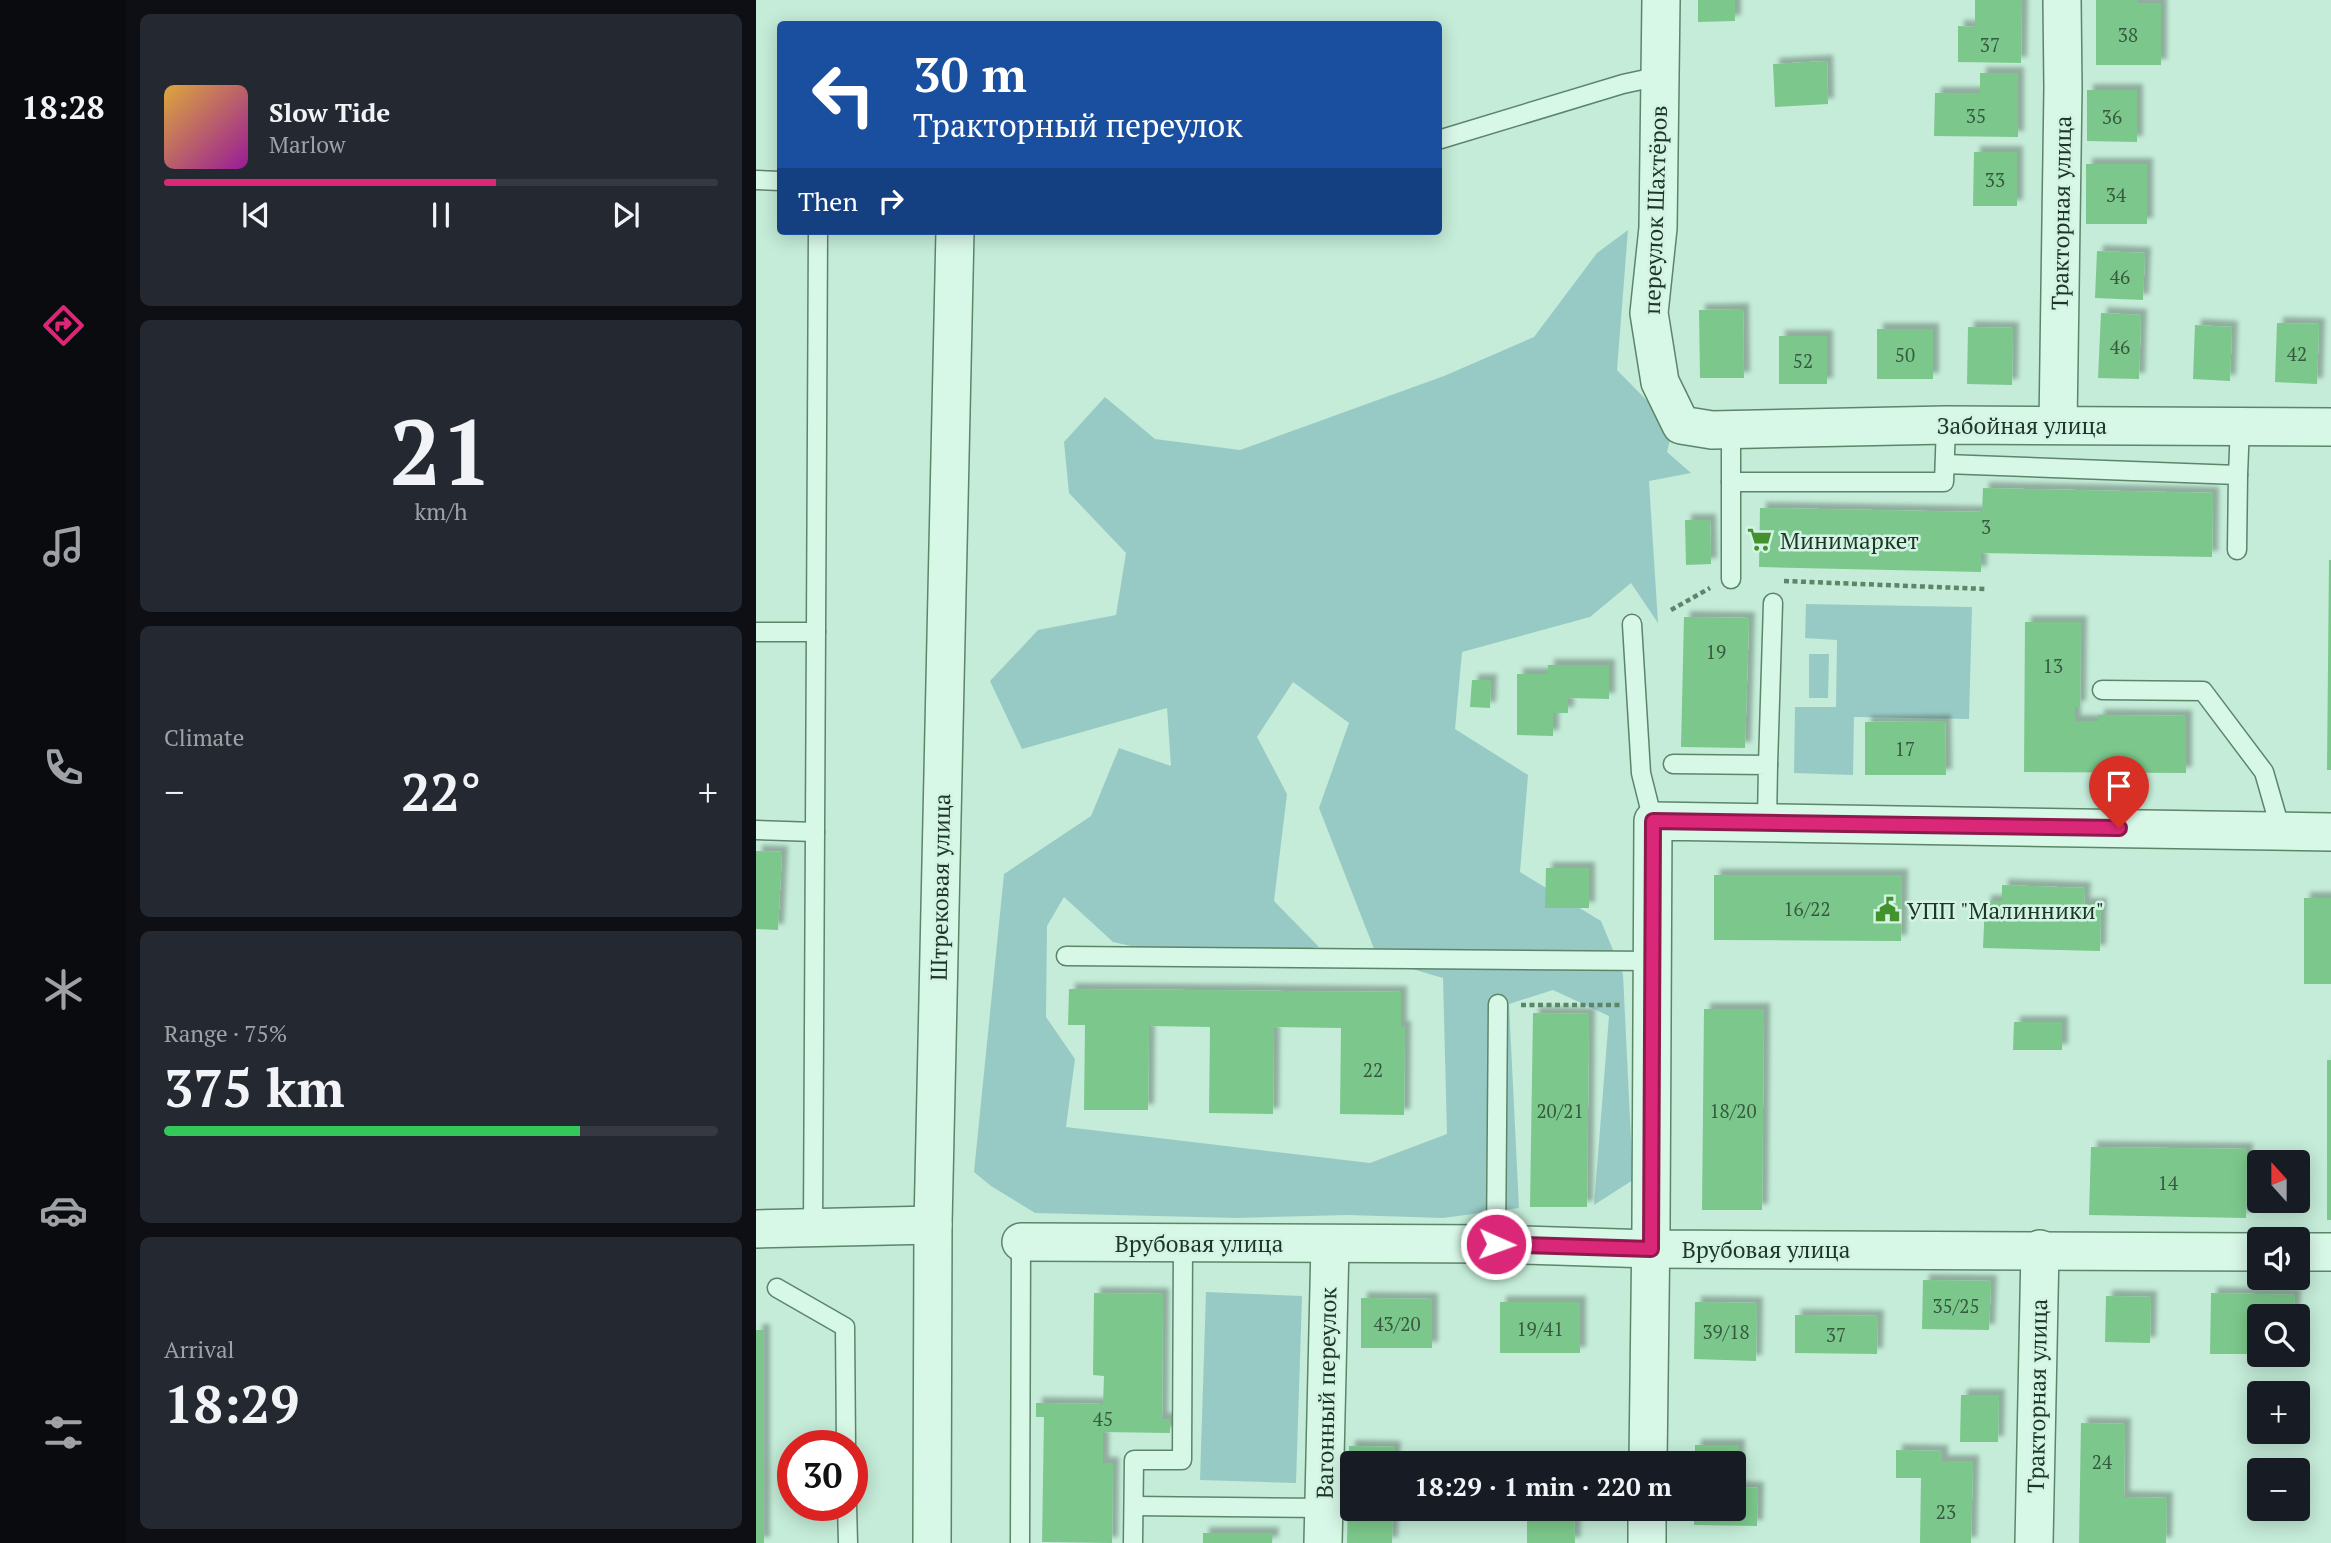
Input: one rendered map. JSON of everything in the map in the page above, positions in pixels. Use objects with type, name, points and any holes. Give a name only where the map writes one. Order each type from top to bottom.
[{"type":"street","name":"переулок Шахтёров","points":[[1661,0],[1658,228],[1649,313],[1660,382],[1681,425],[1722,430]]},
{"type":"street","name":"Тракторная улица","points":[[2058,425],[2062,0]]},
{"type":"street","name":"Штрековая улица","points":[[932,1543],[933,1225],[955,235]]},
{"type":"street","name":"Забойная улица","points":[[1722,430],[1946,425],[2331,426]]},
{"type":"street","points":[[1648,1451],[1651,1249],[1637,961],[1653,821],[2331,832]]},
{"type":"street","points":[[756,1229],[933,1225]]},
{"type":"street","name":"Врубовая улица","points":[[1021,1242],[2247,1252]]},
{"type":"street","name":"Вагонный переулок","points":[[1323,1526],[1330,1244]]},
{"type":"street","name":"Тракторная улица","points":[[2034,1543],[2040,1250]]},
{"type":"street","points":[[2310,1252],[2331,1252]]},
{"type":"street","points":[[1647,1521],[1647,1543]]},
{"type":"lane","points":[[1442,139],[1660,76]]},
{"type":"lane","points":[[756,180],[777,181]]},
{"type":"lane","points":[[813,1229],[818,235]]},
{"type":"lane","points":[[1731,482],[1944,482],[1946,425]]},
{"type":"lane","points":[[2237,550],[2240,425]]},
{"type":"lane","points":[[1722,430],[1731,482],[1731,579]]},
{"type":"lane","points":[[1945,464],[2238,475]]},
{"type":"lane","points":[[1767,823],[1773,603]]},
{"type":"lane","points":[[1632,624],[1641,773],[1653,821]]},
{"type":"lane","points":[[756,632],[816,632]]},
{"type":"lane","points":[[2102,690],[2203,691],[2264,772],[2281,831]]},
{"type":"lane","points":[[1673,764],[1768,765]]},
{"type":"lane","points":[[756,830],[815,832]]},
{"type":"lane","points":[[1066,957],[1637,961]]},
{"type":"lane","points":[[1496,1244],[1498,1004]]},
{"type":"lane","points":[[1020,1543],[1021,1242]]},
{"type":"lane","points":[[1133,1543],[1134,1460],[1182,1460],[1183,1243]]},
{"type":"lane","points":[[777,1288],[845,1327],[846,1430]]},
{"type":"lane","points":[[1134,1506],[1323,1526]]},
{"type":"lane","points":[[847,1521],[848,1543]]},
{"type":"path","points":[[1671,610],[1699,593],[1731,579],[1986,589]]},
{"type":"path","points":[[1498,1004],[1622,1005],[1637,961]]},
{"type":"shaded area","points":[[1628,230],[1617,370],[1673,427],[1667,452],[1691,473],[1649,481],[1658,623],[1631,583],[1590,617],[1462,652],[1455,729],[1528,775],[1520,872],[1601,921],[1623,974],[1633,1180],[1594,1205],[1609,1016],[1553,990],[1509,1004],[1519,1208],[1443,1218],[1348,1215],[1237,1218],[1035,1213],[991,1186],[974,1172],[1004,874],[1091,816],[1119,748],[1171,766],[1167,708],[1022,749],[990,681],[1038,630],[1116,615],[1126,553],[1069,493],[1064,442],[1105,397],[1155,439],[1240,450],[1444,376],[1534,337],[1597,253]],"holes":[[[1293,682],[1349,723],[1319,808],[1378,959],[1443,978],[1447,1134],[1370,1163],[1066,1127],[1075,1059],[1046,1017],[1047,926],[1064,897],[1113,942],[1202,962],[1319,947],[1274,901],[1287,794],[1257,737]]]},
{"type":"shaded area","points":[[1806,604],[1972,607],[1969,719],[1854,717],[1853,775],[1794,773],[1795,707],[1836,707],[1837,640],[1805,638]]},
{"type":"shaded area","points":[[1809,654],[1829,654],[1828,698],[1809,698]]},
{"type":"shaded area","points":[[1206,1292],[1302,1296],[1296,1483],[1200,1480]]},
{"type":"building","points":[[1698,0],[1735,0],[1735,21],[1698,22]]},
{"type":"building","points":[[1975,0],[2022,0],[2021,63],[1958,62],[1958,26],[1975,27]]},
{"type":"building","points":[[2096,0],[2161,3],[2161,65],[2096,65]]},
{"type":"building","points":[[1827,61],[1828,104],[1775,107],[1773,64]]},
{"type":"building","points":[[1980,73],[2018,73],[2018,137],[1934,136],[1935,93],[1980,93]]},
{"type":"building","points":[[2087,90],[2137,90],[2137,142],[2087,141]]},
{"type":"building","points":[[1974,152],[2017,152],[2017,206],[1973,206]]},
{"type":"building","points":[[2086,164],[2147,164],[2147,224],[2086,224]]},
{"type":"building","points":[[2097,251],[2145,253],[2143,300],[2095,298]]},
{"type":"building","points":[[1743,309],[1744,378],[1700,378],[1699,310]]},
{"type":"building","points":[[2101,313],[2141,315],[2139,379],[2098,378]]},
{"type":"building","points":[[2277,323],[2319,324],[2317,384],[2275,382]]},
{"type":"building","points":[[2195,325],[2232,327],[2230,381],[2193,379]]},
{"type":"building","points":[[1968,327],[2013,328],[2012,385],[1967,384]]},
{"type":"building","points":[[1877,329],[1933,329],[1933,379],[1877,379]]},
{"type":"building","points":[[1779,336],[1827,336],[1827,384],[1779,384]]},
{"type":"building","points":[[1983,488],[2213,493],[2212,557],[1981,553],[1981,572],[1759,567],[1760,508],[1982,512]]},
{"type":"building","points":[[1685,520],[1710,520],[1711,564],[1686,565]]},
{"type":"building","points":[[2329,560],[2331,770],[2327,770]]},
{"type":"building","points":[[1684,617],[1749,618],[1745,748],[1681,747]]},
{"type":"building","points":[[2025,622],[2081,622],[2080,707],[2075,707],[2075,721],[2098,721],[2098,715],[2186,716],[2186,773],[2024,772]]},
{"type":"building","points":[[1548,665],[1609,665],[1609,699],[1568,698],[1568,713],[1553,713],[1553,736],[1517,735],[1517,674],[1548,674]]},
{"type":"building","points":[[1472,680],[1491,680],[1490,708],[1470,707]]},
{"type":"building","points":[[1945,721],[1946,775],[1865,775],[1865,722]]},
{"type":"building","points":[[756,851],[782,852],[778,930],[756,929]]},
{"type":"building","points":[[1546,868],[1589,868],[1589,908],[1545,908]]},
{"type":"building","points":[[1714,875],[1902,875],[1901,941],[1714,940]]},
{"type":"building","points":[[2002,885],[2085,888],[2084,904],[2101,904],[2100,951],[1983,948],[1985,901],[2002,901]]},
{"type":"building","points":[[2304,898],[2331,898],[2331,984],[2304,984]]},
{"type":"building","points":[[1069,989],[1401,992],[1401,1027],[1405,1027],[1404,1115],[1340,1114],[1341,1028],[1274,1027],[1273,1114],[1209,1113],[1210,1027],[1149,1026],[1148,1110],[1084,1110],[1085,1025],[1068,1025]]},
{"type":"building","points":[[1704,1009],[1764,1009],[1762,1210],[1702,1210]]},
{"type":"building","points":[[1533,1013],[1589,1014],[1587,1207],[1530,1207]]},
{"type":"building","points":[[2014,1022],[2062,1022],[2062,1050],[2013,1050]]},
{"type":"building","points":[[2327,1060],[2331,1060],[2331,1220],[2327,1220]]},
{"type":"building","points":[[2091,1147],[2247,1149],[2246,1218],[2089,1215]]},
{"type":"building","points":[[1923,1280],[1991,1281],[1989,1330],[1922,1329]]},
{"type":"building","points":[[1094,1293],[1163,1294],[1162,1419],[1170,1419],[1170,1433],[1103,1432],[1103,1463],[1113,1463],[1112,1543],[1042,1542],[1044,1417],[1036,1417],[1036,1403],[1103,1404],[1104,1376],[1093,1375]]},
{"type":"building","points":[[2211,1293],[2295,1295],[2295,1304],[2247,1304],[2247,1354],[2210,1354]]},
{"type":"building","points":[[2106,1296],[2151,1297],[2150,1343],[2105,1342]]},
{"type":"building","points":[[1361,1298],[1432,1299],[1432,1348],[1361,1348]]},
{"type":"building","points":[[1500,1302],[1580,1302],[1580,1353],[1500,1353]]},
{"type":"building","points":[[1695,1302],[1757,1303],[1756,1361],[1694,1359]]},
{"type":"building","points":[[1795,1315],[1878,1316],[1877,1354],[1795,1353]]},
{"type":"building","points":[[756,1330],[764,1330],[764,1543],[756,1543]]},
{"type":"building","points":[[1961,1395],[1999,1395],[1998,1442],[1960,1442]]},
{"type":"building","points":[[2081,1423],[2125,1424],[2124,1497],[2167,1498],[2166,1543],[2079,1543]]},
{"type":"building","points":[[1695,1445],[1739,1445],[1739,1451],[1695,1451]]},
{"type":"building","points":[[1349,1446],[1395,1447],[1395,1451],[1349,1451]]},
{"type":"building","points":[[1896,1450],[1942,1451],[1942,1461],[1973,1461],[1971,1543],[1920,1543],[1921,1478],[1896,1478]]},
{"type":"building","points":[[1746,1487],[1758,1488],[1757,1526],[1694,1525],[1694,1521],[1746,1521]]},
{"type":"building","points":[[1347,1521],[1393,1521],[1392,1543],[1347,1543]]},
{"type":"building","points":[[1527,1521],[1574,1521],[1575,1543],[1527,1543]]},
{"type":"building","points":[[1203,1533],[1273,1533],[1272,1543],[1203,1543]]},
{"type":"place","name":"Минимаркет","points":[[1760,540]]},
{"type":"place","name":"УПП \"Малинники\"","points":[[1887,910]]},
{"type":"route","points":[[1496,1244],[1651,1249],[1653,821],[2119,828]]}]
